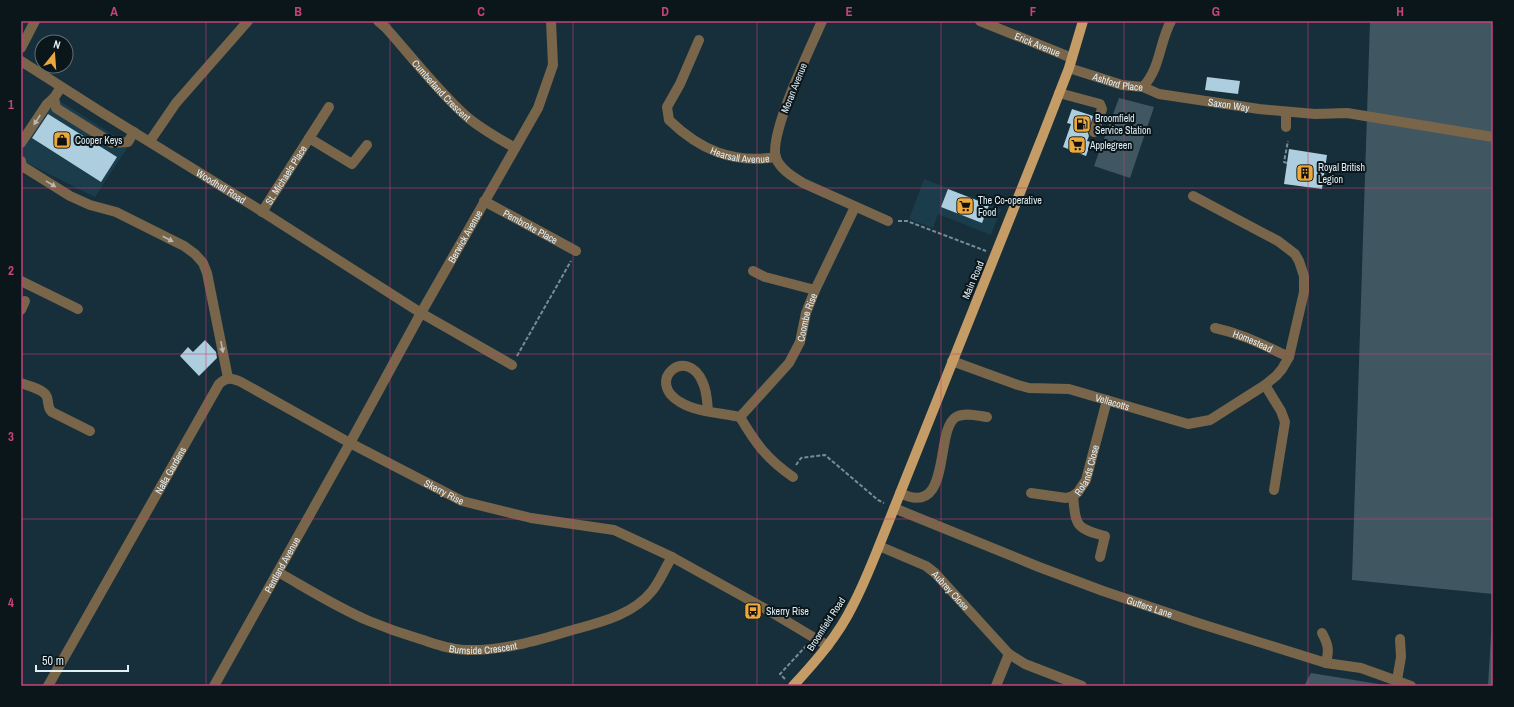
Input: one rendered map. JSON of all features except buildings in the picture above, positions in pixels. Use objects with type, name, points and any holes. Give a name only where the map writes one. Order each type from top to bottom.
[{"type":"main road","name":"Main Road","points":[[879,546],[952,361],[996,255],[1059,93],[1072,58],[1083,21]]},
{"type":"main road","name":"Broomfield Road","points":[[791,684],[817,660],[828,646],[854,604],[879,546]]},
{"type":"street","points":[[21,48],[35,21]]},
{"type":"street","points":[[150,141],[176,103],[248,21]]},
{"type":"street","name":"Cumberland Crescent","points":[[378,21],[467,117],[515,148]]},
{"type":"street","name":"Berwick Avenue","points":[[350,443],[421,313],[538,108],[553,65],[551,21]]},
{"type":"street","name":"Moran Avenue","points":[[776,158],[776,138],[778,127],[822,21]]},
{"type":"street","name":"Erick Avenue","points":[[982,21],[1072,58]]},
{"type":"street","name":"Ashford Place","points":[[1068,68],[1122,85],[1143,88],[1151,79],[1171,21]]},
{"type":"street","name":"Hearsall Avenue","points":[[699,40],[680,84],[667,107],[669,120],[677,128],[696,142],[725,155],[750,160],[776,158],[792,176],[802,183],[888,221]]},
{"type":"street","name":"Woodhall Road","points":[[21,61],[421,313]]},
{"type":"street","points":[[21,143],[47,104],[54,98],[62,87]]},
{"type":"street","name":"Saxon Way","points":[[1143,88],[1158,94],[1286,112],[1315,114],[1347,113],[1493,137]]},
{"type":"street","points":[[1059,93],[1100,104],[1102,109],[1094,132]]},
{"type":"street","points":[[54,98],[56,108],[112,143],[128,142],[134,132]]},
{"type":"street","name":"St. Michaels Place","points":[[262,212],[329,108]]},
{"type":"street","points":[[1286,112],[1286,127]]},
{"type":"street","name":"St. Michaels Place","points":[[309,138],[352,164],[367,145]]},
{"type":"street","points":[[21,161],[22,166],[70,196],[90,205],[116,212],[184,246],[199,258],[203,262],[207,272],[228,378],[241,382],[350,443]]},
{"type":"street","name":"Vellacotts","points":[[952,361],[1029,388],[1069,389],[1188,424],[1210,420],[1265,385],[1282,369],[1289,357],[1304,292],[1304,276],[1299,261],[1295,254],[1278,241],[1193,196]]},
{"type":"street","name":"Pembroke Place","points":[[484,201],[576,251]]},
{"type":"street","name":"Coombe Rise","points":[[740,417],[789,363],[795,353],[800,342],[806,313],[855,207]]},
{"type":"street","points":[[753,271],[765,277],[816,290]]},
{"type":"street","points":[[21,281],[78,308]]},
{"type":"street","points":[[421,313],[512,365]]},
{"type":"street","name":"Homestead","points":[[1215,328],[1246,336],[1289,357]]},
{"type":"street","points":[[708,410],[706,391],[699,375],[694,370],[686,367],[678,366],[672,368],[667,377],[666,384],[673,398],[692,408],[740,417],[760,448],[791,475]]},
{"type":"street","name":"Nalla Gardens","points":[[48,686],[219,384],[228,378]]},
{"type":"street","points":[[21,383],[45,393],[49,409],[52,412],[90,431]]},
{"type":"street","points":[[1265,385],[1281,411],[1285,422],[1274,490]]},
{"type":"street","name":"Rolands Close","points":[[1032,493],[1059,498],[1073,496],[1081,489],[1086,480],[1107,400]]},
{"type":"street","points":[[900,493],[910,498],[918,499],[932,489],[941,467],[950,423],[957,417],[966,415],[987,417]]},
{"type":"street","name":"Skerry Rise","points":[[350,443],[462,501],[531,518],[614,530],[672,557],[771,612],[828,646]]},
{"type":"street","name":"Pentland Avenue","points":[[214,686],[350,443]]},
{"type":"street","points":[[1073,496],[1075,518],[1077,523],[1088,531],[1105,536],[1100,557]]},
{"type":"street","name":"Gutters Lane","points":[[894,508],[1032,565],[1103,591],[1198,623],[1326,663],[1361,668],[1411,686]]},
{"type":"street","name":"Aubrey Close","points":[[879,546],[926,566],[935,573],[1009,654],[1025,664],[1082,686]]},
{"type":"street","name":"Burnside Crescent","points":[[278,572],[351,612],[386,628],[451,648],[481,650],[516,645],[556,635],[595,624],[635,608],[649,595],[672,557]]},
{"type":"street","points":[[1322,633],[1328,643],[1329,652],[1326,663]]},
{"type":"street","points":[[1397,680],[1401,656],[1400,639]]},
{"type":"street","points":[[996,686],[1009,654]]},
{"type":"path","points":[[1287,163],[1284,162],[1288,141]]},
{"type":"path","points":[[888,221],[907,221],[996,255]]},
{"type":"path","points":[[512,365],[576,251]]},
{"type":"path","points":[[791,475],[801,458],[826,455],[878,500],[894,508]]},
{"type":"path","points":[[791,684],[780,674],[813,638]]},
{"type":"shaded area","points":[[1370,21],[1493,21],[1493,594],[1352,580]]},
{"type":"shaded area","points":[[49,94],[129,145],[95,197],[21,160],[21,138]]},
{"type":"shaded area","points":[[1119,98],[1154,107],[1130,178],[1094,166]]},
{"type":"shaded area","points":[[924,179],[1001,209],[991,235],[938,214],[933,228],[909,219]]},
{"type":"shaded area","points":[[1493,601],[1493,686],[1488,686]]},
{"type":"shaded area","points":[[1311,673],[1391,686],[1304,686]]},
{"type":"place","name":"Broomfield Service Station","points":[[1082,124]]},
{"type":"place","name":"Cooper Keys","points":[[62,140]]},
{"type":"place","name":"Applegreen","points":[[1077,145]]},
{"type":"place","name":"Royal British Legion","points":[[1305,173]]},
{"type":"place","name":"The Co-operative Food","points":[[965,206]]},
{"type":"place","name":"Skerry Rise","points":[[753,611]]}]
